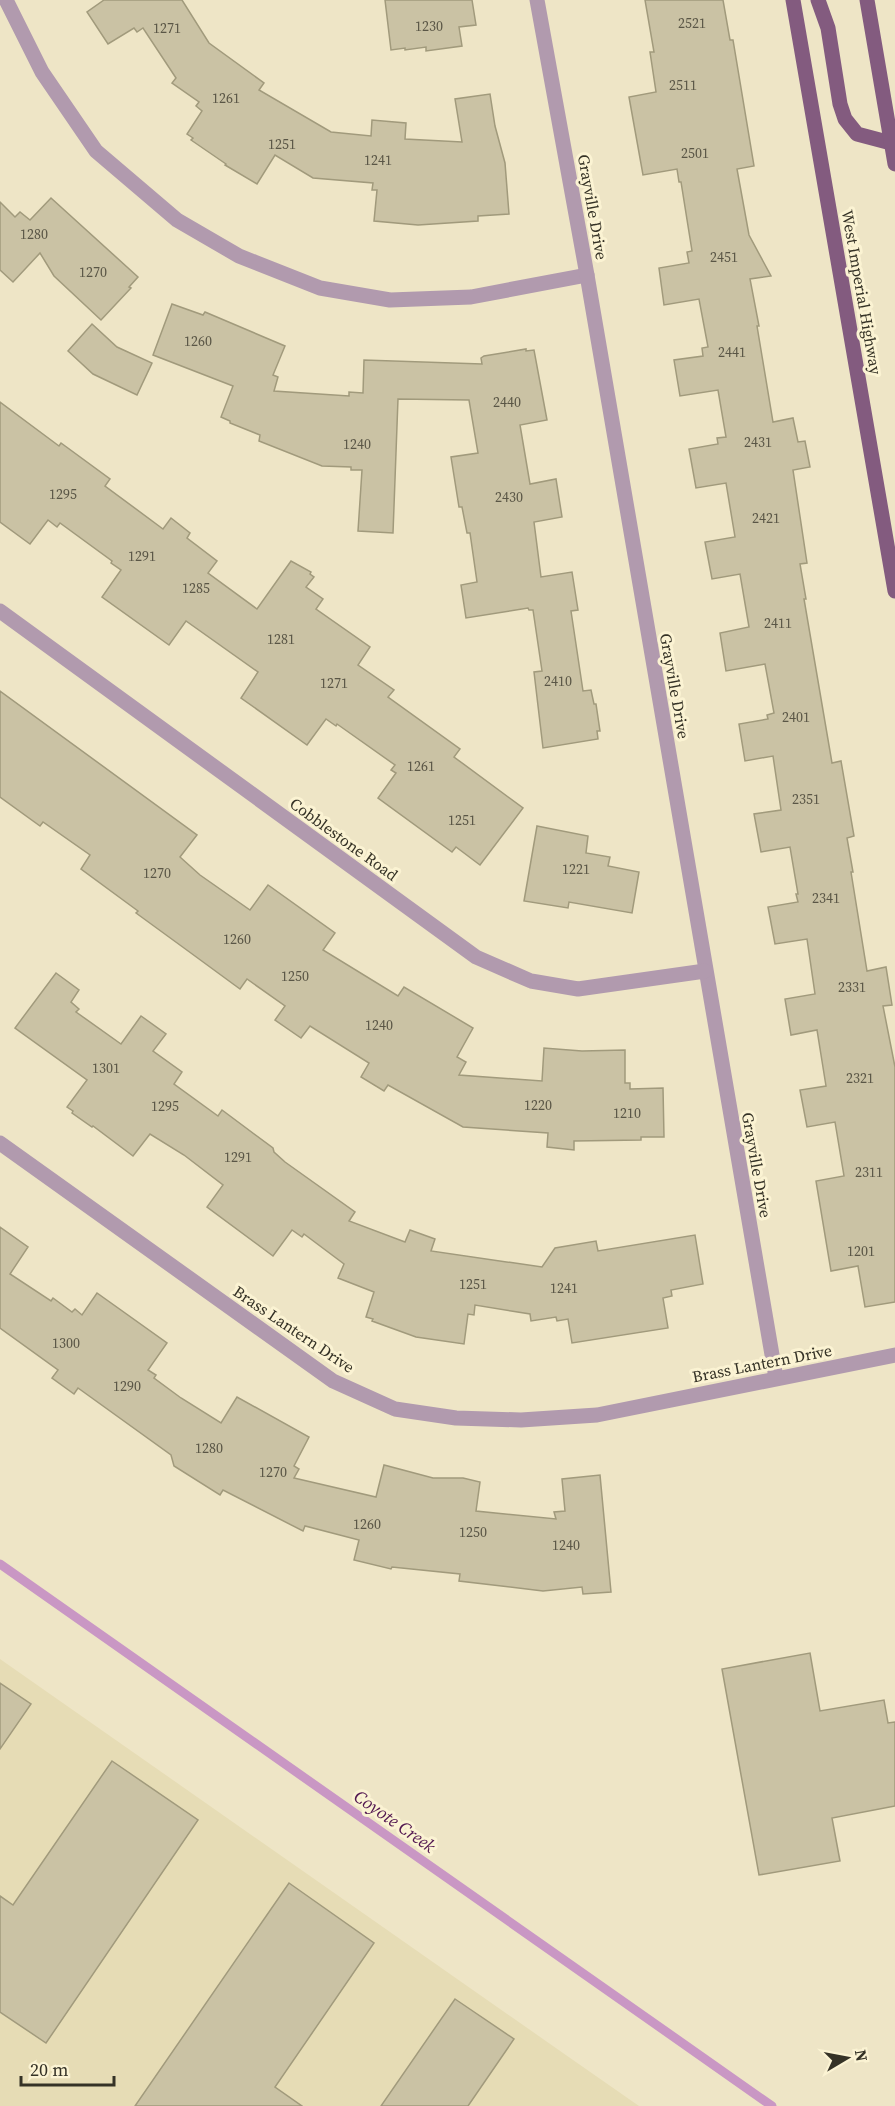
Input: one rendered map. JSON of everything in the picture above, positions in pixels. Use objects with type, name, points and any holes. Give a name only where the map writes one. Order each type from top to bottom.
[{"type":"main road","name":"West Imperial Highway","points":[[793,0],[895,591]]},
{"type":"main road","points":[[818,0],[828,28],[840,104],[845,119],[856,134],[893,142]]},
{"type":"main road","points":[[867,0],[895,164]]},
{"type":"street","points":[[6,0],[42,72],[96,151],[177,220],[239,256],[320,288],[390,300],[471,297],[587,275]]},
{"type":"street","name":"Grayville Drive","points":[[537,0],[587,275],[776,1378]]},
{"type":"street","name":"Cobblestone Road","points":[[0,610],[476,957],[531,981],[578,989],[705,971]]},
{"type":"street","name":"Brass Lantern Drive","points":[[0,1143],[333,1381],[395,1409],[466,1419],[521,1420],[597,1415],[895,1355]]},
{"type":"shaded area","points":[[0,1659],[573,2060],[639,2106],[0,2106]]},
{"type":"building","points":[[104,0],[182,0],[209,43],[264,83],[259,90],[331,132],[371,136],[372,120],[406,123],[405,139],[462,142],[455,99],[490,94],[495,126],[505,163],[509,214],[478,216],[478,221],[418,225],[374,221],[377,190],[372,190],[373,183],[313,178],[275,155],[257,184],[225,165],[191,140],[193,138],[187,134],[202,111],[196,106],[199,102],[172,83],[176,78],[143,28],[137,32],[134,28],[108,44],[87,12]]},
{"type":"building","points":[[385,0],[472,0],[476,25],[459,27],[462,46],[426,51],[426,47],[391,50]]},
{"type":"building","points":[[645,0],[723,0],[730,40],[733,40],[754,166],[737,169],[749,235],[771,276],[750,279],[759,326],[757,326],[773,422],[793,418],[798,442],[805,441],[810,467],[793,470],[807,563],[800,564],[806,599],[804,599],[832,763],[841,761],[854,836],[847,838],[867,971],[886,967],[892,1005],[883,1006],[895,1067],[895,1302],[865,1307],[858,1266],[831,1271],[816,1181],[844,1176],[835,1122],[807,1127],[800,1090],[826,1086],[817,1030],[791,1035],[785,999],[815,994],[807,939],[775,944],[768,907],[798,902],[796,894],[798,894],[790,847],[761,852],[754,814],[781,810],[773,756],[745,761],[739,724],[768,719],[767,715],[774,713],[765,664],[726,671],[720,633],[749,627],[740,574],[712,579],[705,542],[735,537],[726,483],[696,488],[689,449],[718,444],[717,438],[726,437],[718,390],[680,396],[674,360],[703,356],[702,348],[708,347],[699,299],[664,305],[659,268],[689,263],[687,252],[692,251],[681,182],[679,182],[677,169],[643,175],[629,97],[656,92],[650,52],[654,52]]},
{"type":"building","points":[[51,198],[138,277],[129,287],[131,288],[101,320],[54,276],[40,253],[13,282],[0,270],[0,202],[15,217],[20,212],[30,220]]},
{"type":"building","points":[[172,304],[203,315],[205,312],[285,346],[273,375],[278,377],[274,391],[349,396],[349,392],[363,393],[364,360],[482,364],[481,358],[484,356],[526,349],[526,351],[534,350],[547,420],[520,425],[530,484],[556,479],[562,517],[534,522],[541,577],[572,572],[578,610],[571,611],[583,691],[591,690],[594,704],[596,704],[600,731],[597,731],[598,739],[543,748],[534,672],[542,671],[533,610],[528,608],[466,618],[461,585],[477,582],[470,533],[467,533],[462,507],[459,507],[451,457],[478,453],[469,400],[398,399],[393,533],[358,531],[362,470],[351,470],[351,467],[322,466],[259,441],[260,435],[221,417],[233,386],[153,355]]},
{"type":"building","points":[[92,324],[117,347],[152,363],[137,395],[93,374],[68,351]]},
{"type":"building","points":[[0,402],[59,446],[61,443],[110,479],[105,486],[163,529],[171,518],[190,533],[187,538],[217,561],[208,573],[257,609],[291,561],[311,572],[310,574],[314,577],[306,587],[323,599],[316,609],[370,647],[358,665],[394,690],[388,697],[460,749],[454,757],[523,808],[480,865],[456,847],[452,852],[378,798],[396,773],[391,770],[395,765],[337,724],[336,726],[326,719],[307,745],[241,698],[258,672],[186,621],[169,645],[102,597],[121,570],[60,523],[57,527],[48,520],[30,544],[0,522]]},
{"type":"building","points":[[0,691],[197,835],[180,857],[200,875],[250,910],[268,885],[335,933],[323,950],[398,996],[404,987],[473,1028],[457,1057],[466,1062],[459,1075],[542,1081],[544,1048],[582,1051],[625,1050],[625,1083],[630,1083],[630,1089],[663,1088],[664,1137],[641,1137],[641,1140],[574,1141],[574,1150],[547,1147],[548,1133],[463,1127],[388,1085],[384,1091],[361,1077],[369,1063],[310,1026],[301,1038],[275,1020],[285,1006],[247,979],[240,989],[136,913],[138,911],[81,869],[90,855],[43,822],[40,826],[0,797]]},
{"type":"building","points":[[537,826],[588,836],[586,853],[610,857],[608,866],[639,872],[632,913],[569,902],[568,908],[524,901]]},
{"type":"building","points":[[56,973],[79,990],[71,1002],[79,1009],[76,1012],[121,1044],[141,1016],[166,1034],[153,1051],[182,1072],[174,1084],[218,1116],[222,1110],[273,1148],[274,1152],[285,1162],[355,1212],[349,1221],[405,1242],[410,1230],[435,1239],[431,1251],[542,1267],[555,1248],[596,1241],[598,1251],[695,1235],[703,1284],[671,1290],[672,1296],[663,1298],[668,1328],[572,1343],[568,1319],[557,1321],[556,1317],[531,1321],[530,1314],[475,1305],[474,1315],[468,1314],[464,1344],[416,1337],[372,1321],[373,1319],[366,1317],[374,1292],[338,1278],[344,1264],[304,1234],[302,1237],[292,1230],[273,1256],[207,1207],[223,1185],[184,1155],[150,1134],[133,1156],[72,1113],[73,1111],[67,1107],[87,1080],[15,1028]]},
{"type":"building","points":[[0,1227],[28,1247],[10,1274],[51,1301],[53,1298],[72,1312],[75,1309],[82,1315],[97,1293],[167,1343],[148,1370],[156,1375],[154,1378],[181,1398],[221,1423],[237,1397],[309,1437],[294,1466],[299,1469],[294,1478],[376,1497],[384,1465],[433,1478],[463,1478],[480,1482],[476,1511],[556,1519],[554,1512],[565,1511],[562,1479],[600,1475],[611,1592],[583,1594],[582,1587],[543,1591],[459,1581],[460,1574],[392,1567],[391,1569],[354,1560],[359,1540],[305,1526],[303,1531],[223,1490],[220,1495],[174,1466],[171,1455],[78,1388],[74,1394],[52,1378],[58,1370],[0,1328]]},
{"type":"building","points":[[810,1653],[820,1711],[884,1700],[888,1723],[895,1722],[895,1806],[832,1818],[840,1861],[759,1875],[722,1669]]},
{"type":"building","points":[[0,1683],[31,1704],[0,1749]]},
{"type":"building","points":[[112,1761],[198,1820],[46,2043],[0,2012],[0,1896],[13,1905]]},
{"type":"building","points":[[289,1883],[374,1943],[275,2087],[302,2106],[135,2106]]},
{"type":"building","points":[[455,1999],[514,2039],[468,2106],[381,2106]]},
{"type":"waterway","name":"Coyote Creek","points":[[0,1564],[772,2106]]}]
